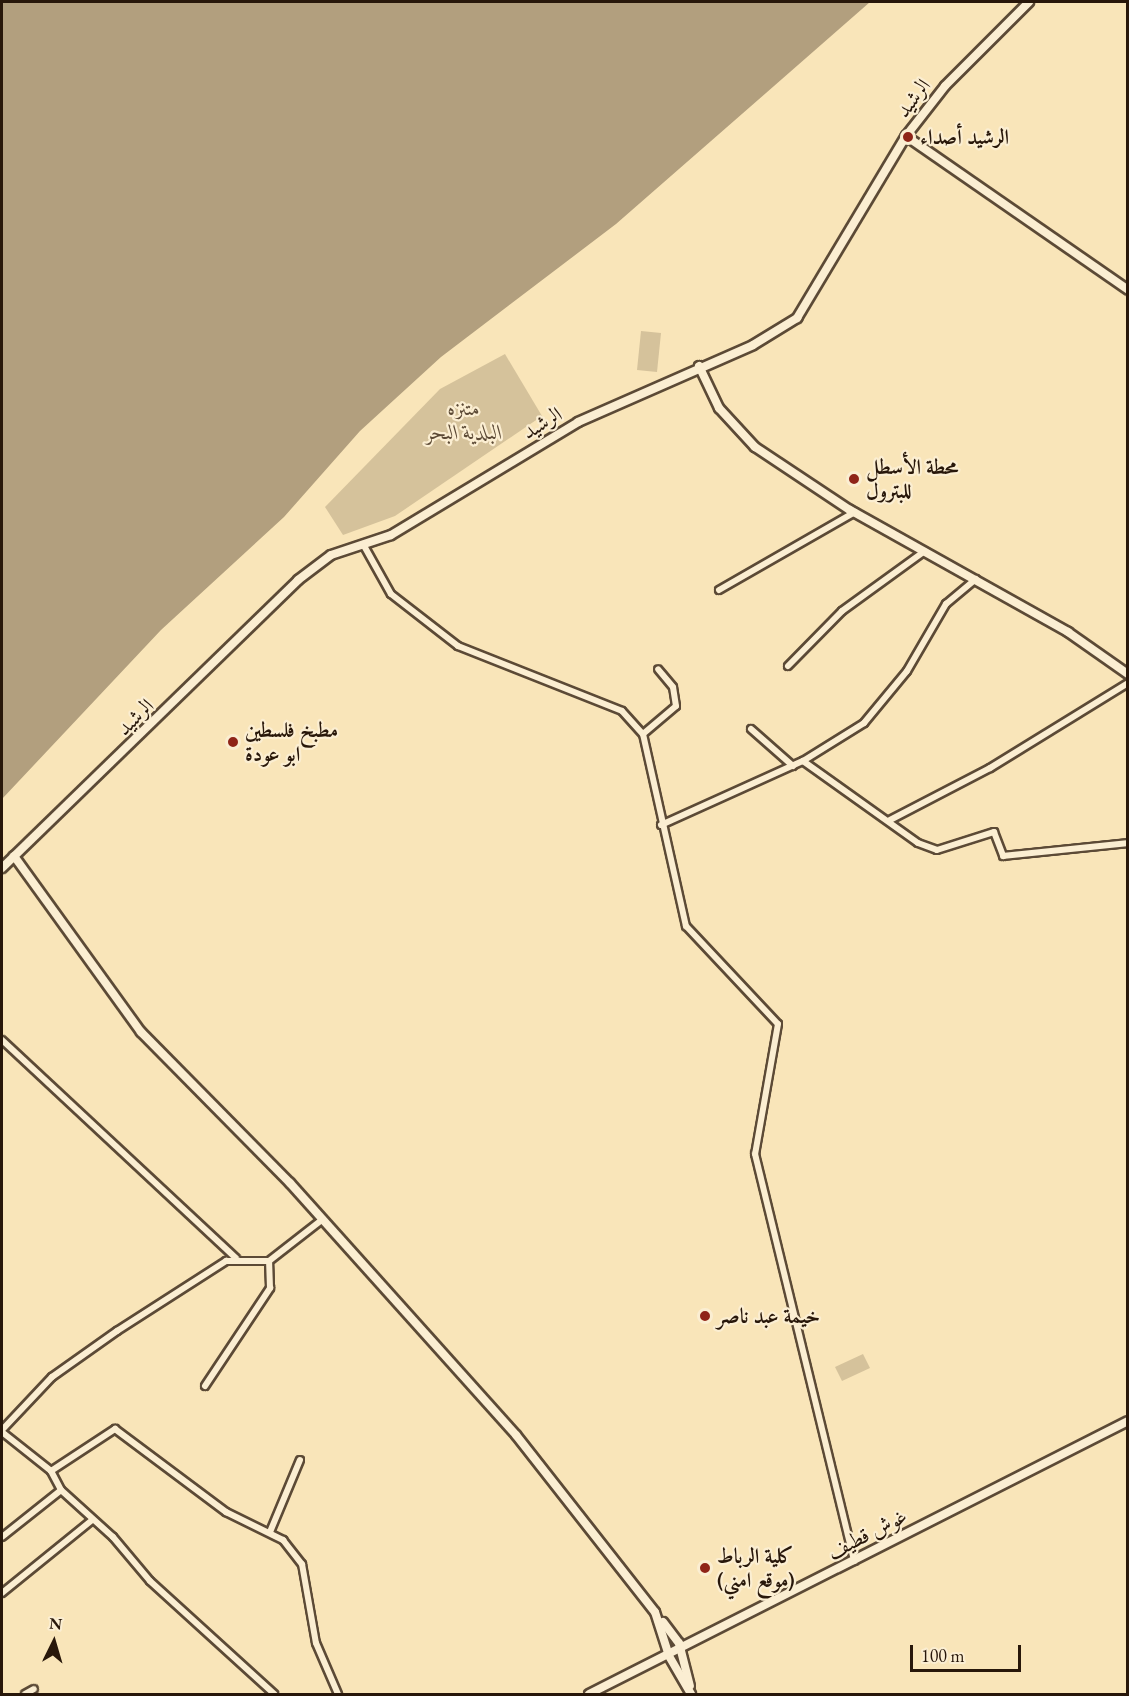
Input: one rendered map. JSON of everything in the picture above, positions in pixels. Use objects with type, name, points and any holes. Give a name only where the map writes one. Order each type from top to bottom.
[{"type":"main road","name":"الرشيد","points":[[2,868],[298,580],[331,555],[391,535],[578,422],[699,366],[761,341],[797,318],[906,136],[945,86],[1029,2]]},
{"type":"main road","points":[[906,136],[1128,290]]},
{"type":"main road","points":[[699,366],[706,389],[743,436],[855,512],[976,578],[1128,674]]},
{"type":"main road","points":[[14,856],[141,1032],[323,1219],[475,1386],[655,1612],[681,1650],[693,1695]]},
{"type":"main road","name":"غوش قطيف","points":[[589,1695],[1128,1421]]},
{"type":"main road","points":[[655,1612],[669,1656],[693,1695]]},
{"type":"street","points":[[719,590],[855,512]]},
{"type":"street","points":[[363,544],[391,594],[458,646],[622,711],[643,734],[661,825],[686,926],[778,1024],[755,1154],[854,1561]]},
{"type":"street","points":[[788,666],[836,616],[927,550]]},
{"type":"street","points":[[661,825],[803,761],[864,723],[900,681],[946,604],[976,578]]},
{"type":"street","points":[[643,734],[676,706],[673,687],[658,669]]},
{"type":"street","points":[[890,820],[990,768],[1128,683]]},
{"type":"street","points":[[751,729],[793,766]]},
{"type":"street","points":[[803,761],[937,850],[994,832],[1003,856],[1128,843]]},
{"type":"street","points":[[2,1040],[236,1258],[269,1261],[323,1219]]},
{"type":"street","points":[[236,1258],[52,1377],[2,1431],[51,1471],[61,1491],[150,1581],[274,1695]]},
{"type":"street","points":[[205,1386],[270,1288],[269,1261]]},
{"type":"street","points":[[51,1471],[115,1429],[226,1512],[270,1532],[302,1564],[316,1643],[338,1695]]},
{"type":"street","points":[[270,1532],[300,1460]]},
{"type":"street","points":[[2,1537],[61,1491]]},
{"type":"street","points":[[2,1593],[92,1520]]},
{"type":"street","points":[[25,1695],[34,1689]]},
{"type":"green space","points":[[641,331],[661,333],[657,372],[637,370]]},
{"type":"green space","name":"متنزه البلدية البحر","points":[[505,354],[542,416],[395,516],[343,535],[325,507],[440,389]]},
{"type":"green space","points":[[863,1354],[870,1368],[842,1381],[835,1367]]},
{"type":"shaded area","points":[[2,2],[870,2],[616,224],[441,357],[360,431],[284,517],[161,630],[2,799]]},
{"type":"place","name":"الرشيد أصداء","points":[[908,137]]},
{"type":"place","name":"محطة الأسطل للبترول","points":[[854,479]]},
{"type":"place","name":"مطبخ فلسطين ابو عودة","points":[[233,742]]},
{"type":"place","name":"خيمة عبد ناصر","points":[[705,1316]]},
{"type":"place","name":"كلية الرباط (موقع امني)","points":[[705,1568]]}]
